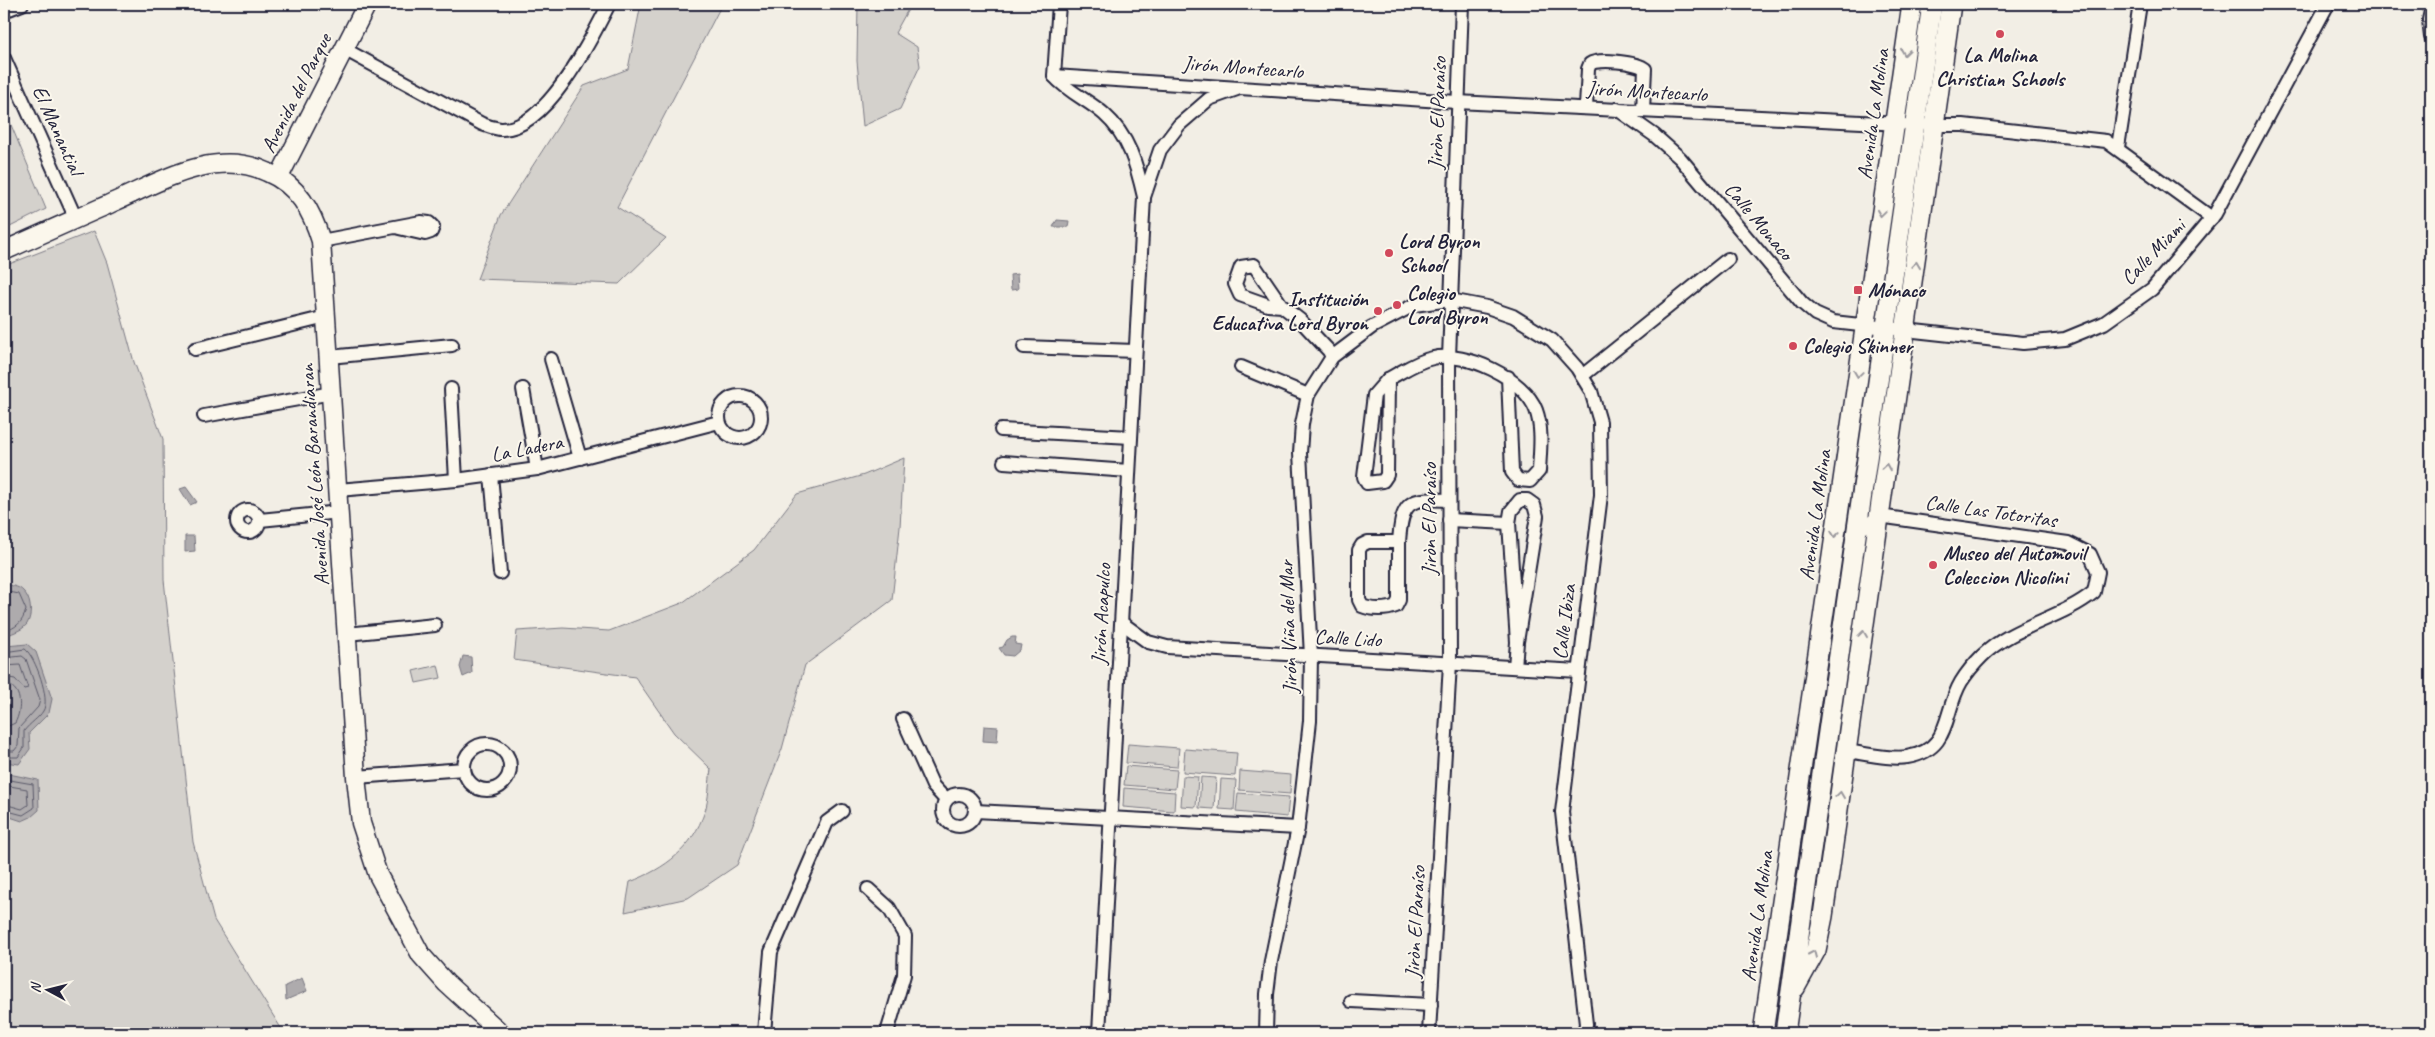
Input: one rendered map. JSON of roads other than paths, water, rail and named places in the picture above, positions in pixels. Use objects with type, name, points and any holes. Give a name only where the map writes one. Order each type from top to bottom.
[{"type":"main road","name":"Avenida La Molina","points":[[1763,1033],[1912,4]]},
{"type":"main road","name":"Avenida La Molina","points":[[1785,1033],[1932,4]]},
{"type":"main road","name":"Avenida La Molina","points":[[1790,997],[1812,958],[1819,941],[1907,330],[1951,4]]},
{"type":"main road","points":[[1773,964],[1807,874]]},
{"type":"street","points":[[4,11],[22,4]]},
{"type":"street","name":"Avenida del Parque","points":[[279,177],[367,4]]},
{"type":"street","points":[[344,49],[482,124],[501,129],[521,124],[543,109],[587,46],[609,4]]},
{"type":"street","points":[[1054,76],[1059,4]]},
{"type":"street","name":"Jiròn El Paraíso","points":[[1429,1033],[1450,663],[1450,300],[1462,4]]},
{"type":"street","points":[[2118,147],[2140,4]]},
{"type":"street","name":"Calle Miami","points":[[1885,328],[2024,343],[2065,339],[2104,323],[2152,290],[2212,218],[2328,4]]},
{"type":"street","points":[[2431,11],[2429,20],[2431,37]]},
{"type":"street","name":"El Manantial","points":[[4,58],[76,219]]},
{"type":"street","points":[[1586,107],[1588,69],[1590,64],[1598,61],[1634,64],[1645,69],[1643,110]]},
{"type":"street","name":"Jirón Montecarlo","points":[[1054,76],[1458,102],[1963,125],[2095,138],[2118,147],[2212,218]]},
{"type":"street","name":"Jirón Acapulco","points":[[1054,76],[1062,85],[1104,114],[1123,137],[1136,161],[1144,196],[1100,1033]]},
{"type":"street","name":"Jirón Acapulco","points":[[1144,196],[1160,150],[1179,125],[1209,99],[1242,87]]},
{"type":"street","name":"Calle Monaco","points":[[1616,109],[1654,135],[1680,158],[1808,309],[1833,322],[1885,328]]},
{"type":"street","name":"Avenida José León Barandiaran","points":[[4,251],[172,176],[202,166],[229,162],[252,165],[279,177],[298,193],[314,217],[321,242],[356,777],[361,823],[378,875],[421,956],[446,983],[501,1033]]},
{"type":"street","points":[[321,242],[399,228]]},
{"type":"street","points":[[1582,376],[1728,259]]},
{"type":"street","name":"Jirón Viña del Mar","points":[[1266,1033],[1266,994],[1298,828],[1310,720],[1311,656],[1300,453],[1302,424],[1308,395],[1332,357],[1372,327],[1414,306],[1450,300]]},
{"type":"street","name":"Calle Ibiza","points":[[1450,300],[1487,307],[1530,324],[1552,340],[1582,376],[1591,391],[1600,422],[1601,494],[1562,812],[1562,829],[1586,1024],[1584,1033]]},
{"type":"street","points":[[1282,306],[1300,320],[1329,351],[1332,357]]},
{"type":"street","points":[[195,349],[326,317]]},
{"type":"street","points":[[329,357],[452,345]]},
{"type":"street","points":[[1024,347],[1136,351]]},
{"type":"street","points":[[1388,379],[1386,475],[1383,481],[1367,483],[1364,476],[1374,395],[1388,379],[1434,358],[1449,358],[1492,369],[1508,377],[1529,398],[1536,410],[1539,422],[1539,471],[1530,481],[1518,480],[1512,472],[1508,377]]},
{"type":"street","points":[[551,359],[580,458]]},
{"type":"street","points":[[1241,367],[1308,395]]},
{"type":"street","points":[[451,389],[456,480]]},
{"type":"street","points":[[523,389],[537,469]]},
{"type":"street","points":[[204,416],[332,393]]},
{"type":"street","name":"La Ladera","points":[[338,490],[456,480],[537,469],[719,422]]},
{"type":"street","points":[[1001,430],[1131,437]]},
{"type":"street","points":[[1004,462],[1129,471]]},
{"type":"street","points":[[491,475],[500,573]]},
{"type":"street","points":[[1399,542],[1368,542],[1362,545],[1359,550],[1358,600],[1362,606],[1391,609],[1396,606],[1399,600],[1400,524],[1404,512],[1410,505],[1420,499],[1449,500]]},
{"type":"street","points":[[1515,667],[1517,642],[1537,516],[1534,505],[1520,500],[1515,504],[1509,523],[1517,642]]},
{"type":"street","points":[[260,520],[340,512]]},
{"type":"street","points":[[1856,533],[1879,516]]},
{"type":"street","name":"Calle Las Totoritas","points":[[1846,751],[1906,758],[1928,750],[1944,733],[1960,683],[1982,655],[2024,628],[2081,603],[2094,592],[2098,572],[2090,554],[2068,543],[1879,516]]},
{"type":"street","points":[[1449,520],[1509,523]]},
{"type":"street","name":"Calle Lido","points":[[1122,623],[1144,640],[1159,646],[1579,671]]},
{"type":"street","points":[[347,634],[435,625]]},
{"type":"street","points":[[903,719],[933,786],[946,800]]},
{"type":"street","points":[[356,777],[464,769]]},
{"type":"street","points":[[954,794],[964,794],[972,801],[975,811],[967,824],[952,825],[943,814],[946,800],[954,794]]},
{"type":"street","points":[[764,1033],[771,952],[827,822],[842,811]]},
{"type":"street","points":[[975,811],[1298,828]]},
{"type":"street","points":[[868,889],[888,908],[905,936],[904,975],[887,1033]]},
{"type":"street","points":[[1351,1001],[1431,1005]]},
{"type":"water","points":[[1057,220],[1069,221],[1068,227],[1053,227]]},
{"type":"water","points":[[1017,274],[1018,289],[1011,290],[1010,275]]},
{"type":"water","points":[[186,487],[197,502],[190,505],[180,489]]},
{"type":"water","points":[[185,536],[194,536],[195,551],[185,552]]},
{"type":"water","points":[[9,585],[20,589],[26,594],[30,611],[29,620],[25,627],[4,638],[4,587]]},
{"type":"water","points":[[1016,637],[1015,644],[1021,645],[1020,650],[1013,656],[1004,655],[999,648],[1003,647],[1007,640]]},
{"type":"water","points":[[27,644],[36,652],[52,699],[49,713],[29,733],[30,749],[19,764],[4,762],[4,721],[9,709],[4,685],[4,649],[6,646]]},
{"type":"water","points":[[463,656],[471,657],[472,673],[463,677],[460,667]]},
{"type":"water","points":[[984,726],[998,727],[997,742],[983,741]]},
{"type":"water","points":[[4,773],[38,780],[39,810],[31,817],[22,821],[4,815]]},
{"type":"water","points":[[302,978],[307,991],[286,1000],[285,986]]},
{"type":"place","name":"La Molina Christian Schools","points":[[2000,34]]},
{"type":"place","name":"Lord Byron School","points":[[1389,253]]},
{"type":"place","name":"Mónaco","points":[[1858,290]]},
{"type":"place","name":"Colegio Lord Byron","points":[[1397,305]]},
{"type":"place","name":"Institución Educativa Lord Byron","points":[[1378,311]]},
{"type":"place","name":"Colegio Skinner","points":[[1793,346]]},
{"type":"place","name":"Museo del Automovil Coleccion Nicolini","points":[[1933,565]]}]
